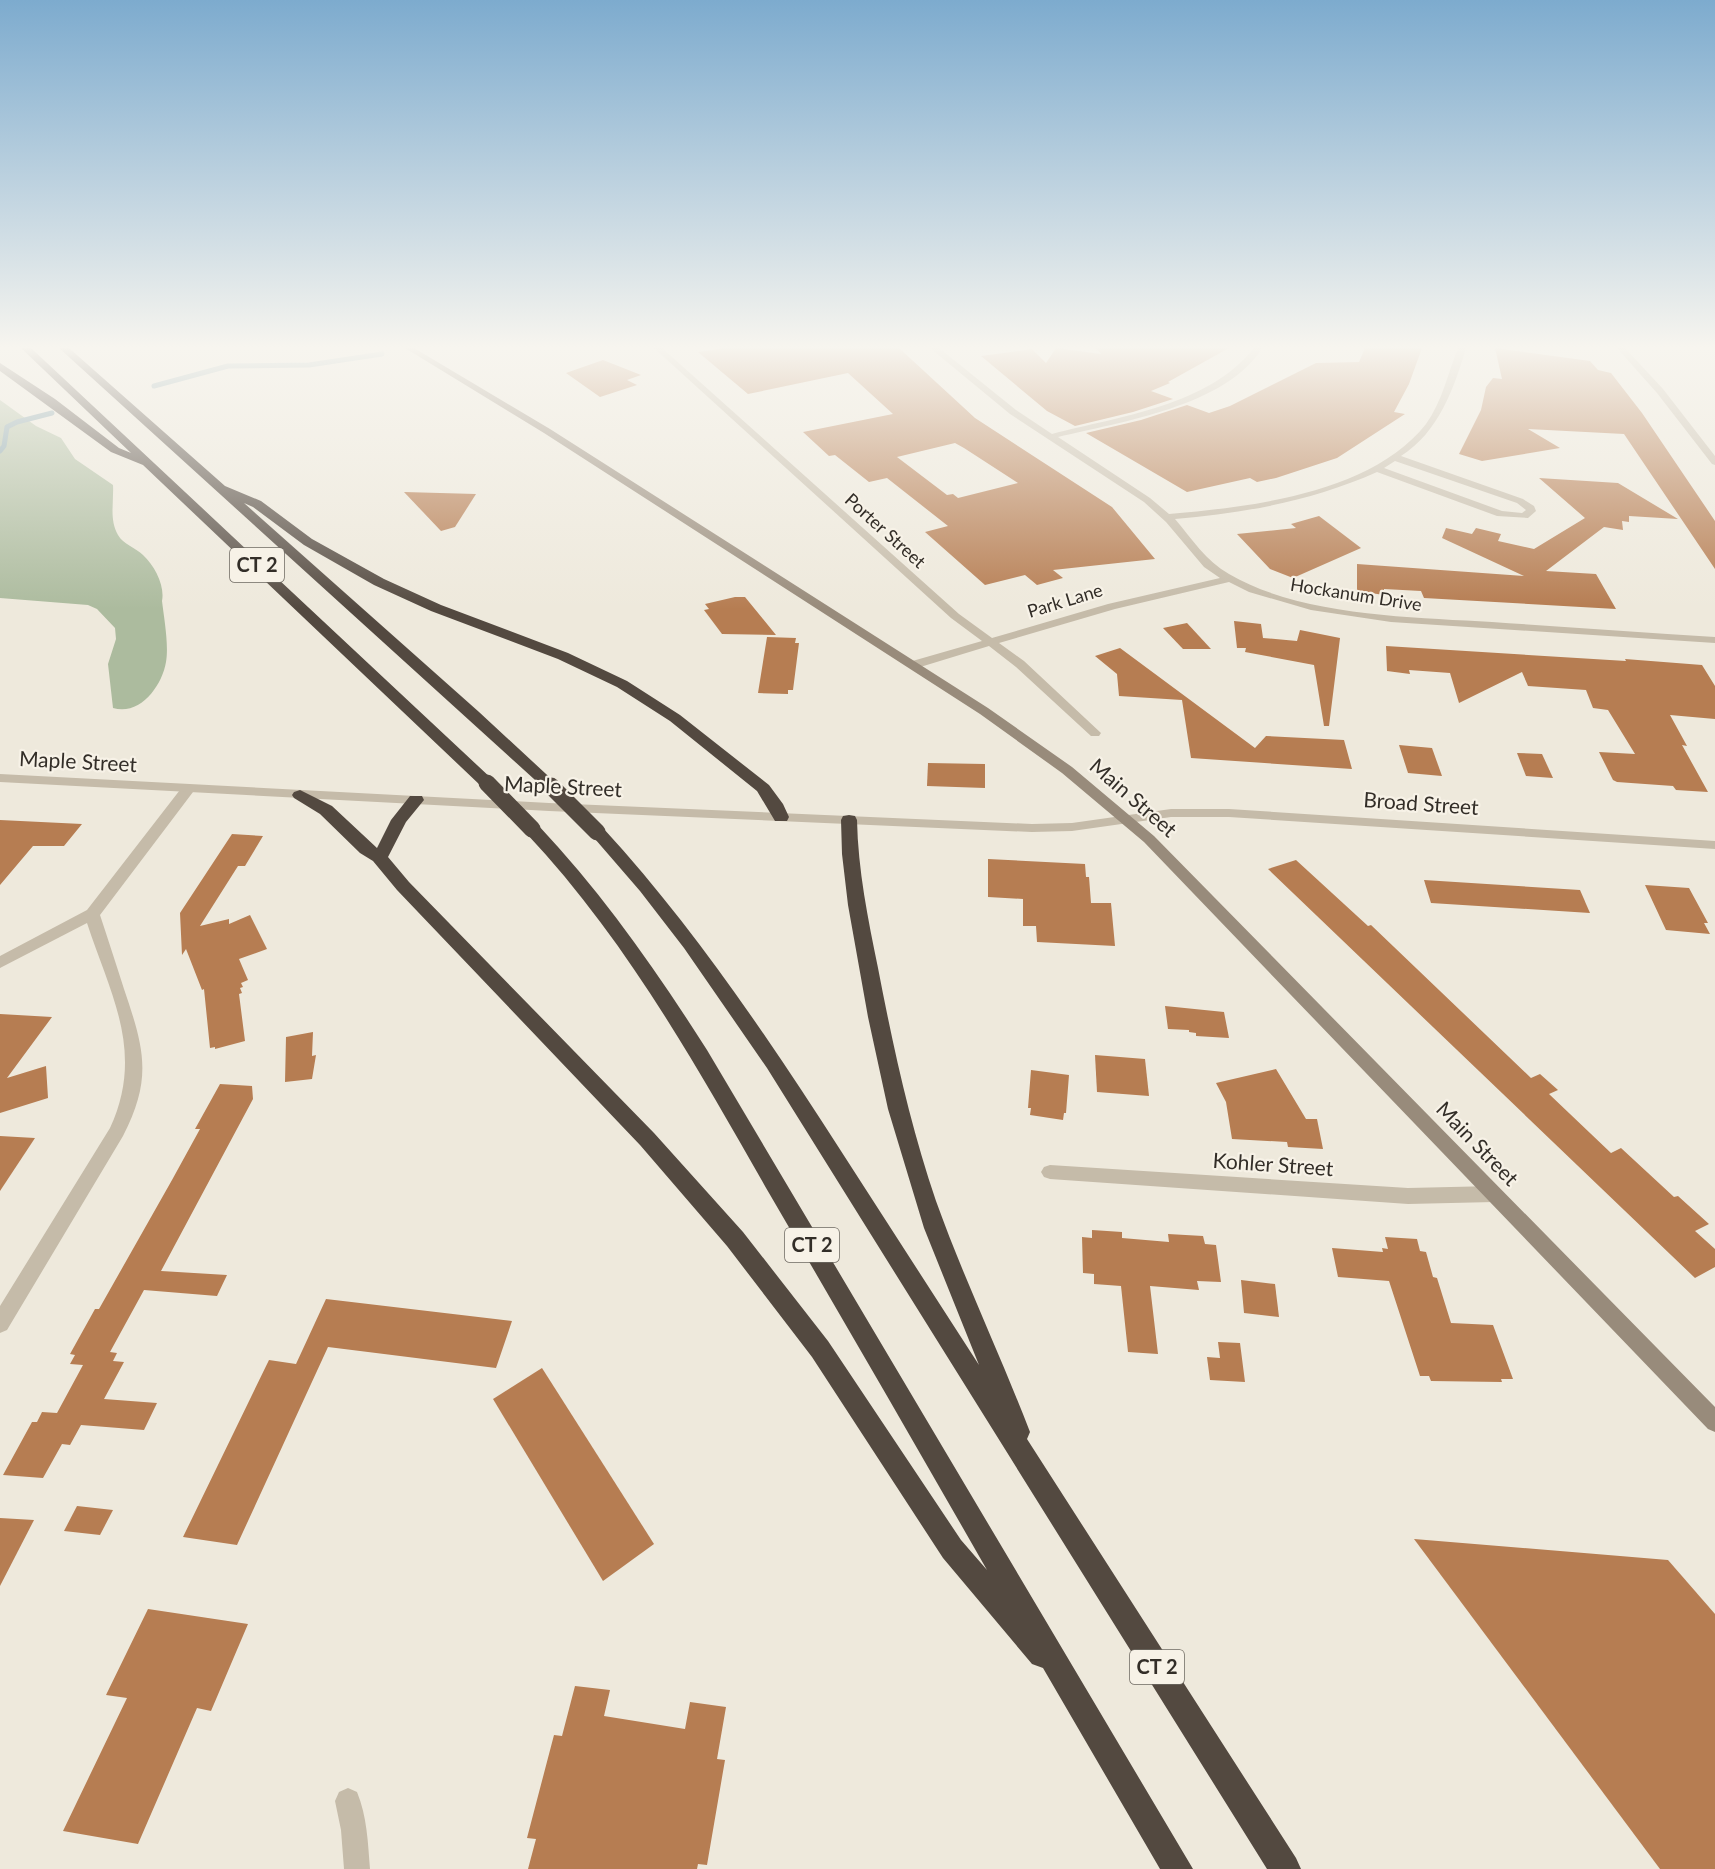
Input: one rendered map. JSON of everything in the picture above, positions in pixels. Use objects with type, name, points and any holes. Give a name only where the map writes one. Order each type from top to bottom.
[{"type":"highway","points":[[96,435],[115,450],[151,465]]},
{"type":"highway","name":"CT 2","points":[[119,435],[487,783],[582,885],[618,932],[700,1055],[1177,1869]]},
{"type":"highway","name":"CT 2","points":[[162,435],[550,786],[597,832],[674,919],[796,1097],[1285,1869]]},
{"type":"highway","points":[[222,489],[257,504],[308,542],[379,582],[436,608],[563,656],[606,676],[646,699],[675,718],[763,788],[781,817]]},
{"type":"highway","points":[[300,795],[326,810],[366,849],[380,857],[403,886],[647,1139],[735,1239],[820,1349],[952,1549],[1011,1620],[1066,1679]]},
{"type":"highway","points":[[380,857],[399,820],[416,800]]},
{"type":"highway","points":[[849,820],[851,867],[876,1013],[902,1125],[937,1232],[987,1353],[1029,1465]]},
{"type":"main road","name":"Main Street","points":[[554,435],[913,665],[1025,740],[1149,839],[1715,1422]]},
{"type":"street","name":"Porter Street","points":[[754,435],[898,565],[956,615],[1020,664],[1095,733]]},
{"type":"street","points":[[1167,517],[1214,513],[1276,502],[1327,488],[1375,468],[1394,457],[1422,435]]},
{"type":"street","points":[[1694,435],[1715,462]]},
{"type":"street","name":"Hockanum Drive","points":[[1049,436],[1129,487],[1167,517],[1205,562],[1229,579],[1282,600],[1371,617],[1442,624],[1715,640]]},
{"type":"street","points":[[1375,468],[1501,513],[1517,516],[1529,514],[1531,511],[1520,501],[1394,457]]},
{"type":"street","name":"Park Lane","points":[[913,665],[1121,603],[1229,579]]},
{"type":"street","name":"Maple Street","points":[[0,778],[300,795],[1053,828],[1124,818]]},
{"type":"street","points":[[0,963],[92,914],[188,789]]},
{"type":"street","name":"Broad Street","points":[[1124,818],[1171,813],[1229,813],[1715,845]]},
{"type":"street","points":[[0,1324],[117,1131],[129,1104],[135,1082],[136,1058],[133,1039],[92,914]]},
{"type":"street","name":"Kohler Street","points":[[1050,1172],[1408,1196],[1494,1194]]},
{"type":"street","points":[[348,1801],[354,1830],[357,1869]]},
{"type":"green space","points":[[0,435],[55,435],[61,438],[75,459],[113,485],[115,529],[123,541],[140,552],[158,576],[163,595],[167,640],[166,662],[160,680],[155,689],[141,703],[132,708],[113,708],[108,664],[116,639],[115,628],[97,609],[88,605],[0,598]]},
{"type":"building","points":[[806,435],[1002,435],[1112,507],[1155,559],[1053,570],[1063,578],[1037,585],[1025,575],[985,585],[925,532],[948,526],[887,478],[869,482],[835,455],[829,456]],"holes":[[[955,443],[1018,483],[958,498],[953,494],[947,495],[897,457]]]},
{"type":"building","points":[[1090,435],[1372,435],[1337,458],[1276,478],[1257,482],[1250,478],[1187,492]]},
{"type":"building","points":[[1468,435],[1538,435],[1560,448],[1482,461],[1459,454]]},
{"type":"building","points":[[1625,435],[1657,435],[1715,521],[1715,569]]},
{"type":"building","points":[[1539,478],[1618,483],[1678,519],[1629,516],[1629,522],[1622,521],[1623,530],[1604,527],[1546,571],[1596,574],[1616,609],[1424,598],[1421,591],[1384,589],[1384,595],[1357,591],[1357,564],[1524,576],[1442,538],[1446,528],[1472,534],[1476,528],[1501,534],[1498,541],[1534,549],[1585,518]]},
{"type":"building","points":[[404,492],[476,494],[455,527],[441,531]]},
{"type":"building","points":[[1319,516],[1361,548],[1293,578],[1270,569],[1237,534],[1296,528],[1291,524]]},
{"type":"building","points":[[745,597],[776,635],[722,634],[704,610],[709,609],[705,604]]},
{"type":"building","points":[[1234,621],[1261,624],[1263,638],[1297,641],[1300,630],[1340,638],[1329,726],[1324,726],[1314,665],[1245,652],[1246,648],[1237,648]]},
{"type":"building","points":[[1187,623],[1211,649],[1183,649],[1163,628]]},
{"type":"building","points":[[767,637],[796,638],[795,643],[799,643],[793,690],[788,690],[788,694],[758,693]]},
{"type":"building","points":[[1386,646],[1702,665],[1715,686],[1715,719],[1670,715],[1687,746],[1682,745],[1708,792],[1676,790],[1673,786],[1613,780],[1599,752],[1635,754],[1608,710],[1593,708],[1586,690],[1528,686],[1522,672],[1459,703],[1450,673],[1409,670],[1410,674],[1387,671]]},
{"type":"building","points":[[1120,648],[1255,748],[1266,736],[1344,740],[1352,769],[1191,758],[1182,700],[1119,696],[1117,674],[1095,656]]},
{"type":"building","points":[[1399,745],[1432,748],[1442,776],[1408,773]]},
{"type":"building","points":[[1517,753],[1542,754],[1553,778],[1526,776]]},
{"type":"building","points":[[928,763],[985,764],[985,788],[927,786]]},
{"type":"building","points":[[0,820],[82,824],[64,846],[33,846],[0,885]]},
{"type":"building","points":[[232,834],[263,836],[245,866],[238,866],[200,926],[229,919],[229,924],[250,915],[267,949],[239,959],[248,980],[241,983],[242,993],[239,994],[245,1041],[215,1049],[215,1047],[210,1048],[204,989],[202,990],[186,949],[182,955],[180,913]]},
{"type":"building","points":[[988,859],[1085,864],[1086,877],[1089,877],[1091,903],[1111,903],[1115,946],[1037,942],[1036,926],[1023,926],[1023,899],[988,897]]},
{"type":"building","points":[[1296,860],[1368,926],[1371,925],[1531,1078],[1540,1074],[1558,1090],[1549,1094],[1611,1153],[1621,1148],[1674,1197],[1678,1196],[1709,1224],[1695,1231],[1715,1249],[1715,1267],[1695,1278],[1268,869]]},
{"type":"building","points":[[1424,880],[1580,890],[1590,913],[1431,903]]},
{"type":"building","points":[[1645,885],[1689,888],[1708,923],[1704,923],[1710,934],[1666,930]]},
{"type":"building","points":[[1165,1006],[1224,1012],[1229,1038],[1196,1036],[1196,1033],[1189,1032],[1189,1030],[1168,1029]]},
{"type":"building","points":[[0,1014],[52,1017],[7,1078],[46,1066],[48,1098],[0,1113]]},
{"type":"building","points":[[313,1032],[312,1056],[316,1055],[312,1079],[285,1082],[286,1037]]},
{"type":"building","points":[[1095,1055],[1145,1059],[1149,1096],[1097,1092]]},
{"type":"building","points":[[1276,1069],[1306,1119],[1317,1119],[1323,1149],[1288,1147],[1287,1142],[1232,1139],[1226,1102],[1216,1083]]},
{"type":"building","points":[[1031,1070],[1069,1075],[1066,1113],[1064,1113],[1063,1120],[1030,1115],[1031,1108],[1028,1108]]},
{"type":"building","points":[[220,1084],[252,1086],[253,1099],[161,1271],[227,1275],[217,1296],[144,1290],[110,1352],[117,1353],[113,1361],[124,1362],[104,1399],[157,1403],[144,1430],[81,1425],[70,1445],[62,1444],[43,1478],[3,1475],[32,1422],[37,1422],[42,1412],[57,1413],[83,1365],[70,1364],[75,1355],[70,1354],[95,1309],[99,1309],[172,1180],[200,1129],[195,1129]]},
{"type":"building","points":[[0,1136],[35,1138],[0,1191]]},
{"type":"building","points":[[1092,1230],[1122,1232],[1122,1238],[1169,1242],[1168,1234],[1203,1236],[1205,1244],[1216,1245],[1221,1282],[1197,1281],[1199,1290],[1150,1286],[1158,1354],[1128,1352],[1121,1286],[1094,1284],[1094,1274],[1083,1273],[1082,1237],[1092,1238]]},
{"type":"building","points":[[1385,1237],[1417,1239],[1420,1251],[1426,1252],[1433,1277],[1437,1278],[1451,1323],[1493,1325],[1513,1379],[1501,1379],[1502,1382],[1431,1381],[1429,1376],[1420,1376],[1389,1281],[1338,1277],[1332,1248],[1383,1252],[1382,1248],[1388,1249]]},
{"type":"building","points":[[1241,1280],[1275,1284],[1279,1317],[1244,1313]]},
{"type":"building","points":[[326,1299],[512,1321],[496,1368],[328,1347],[237,1545],[183,1537],[269,1360],[296,1364]]},
{"type":"building","points":[[1218,1342],[1240,1343],[1245,1382],[1210,1380],[1207,1357],[1220,1358]]},
{"type":"building","points":[[542,1368],[654,1544],[603,1581],[493,1399]]},
{"type":"building","points":[[77,1506],[113,1510],[100,1535],[64,1531]]},
{"type":"building","points":[[0,1518],[34,1520],[0,1586]]},
{"type":"building","points":[[1414,1539],[1668,1560],[1715,1614],[1715,1869],[1660,1869]]},
{"type":"building","points":[[148,1609],[248,1624],[211,1711],[197,1708],[138,1844],[63,1831],[127,1698],[106,1695]]},
{"type":"building","points":[[575,1686],[610,1690],[604,1716],[685,1729],[690,1702],[726,1707],[717,1759],[725,1760],[707,1865],[698,1864],[697,1869],[528,1869],[536,1839],[527,1838],[554,1735],[562,1736]]},
{"type":"waterway","points":[[0,451],[4,446],[6,435]]}]
